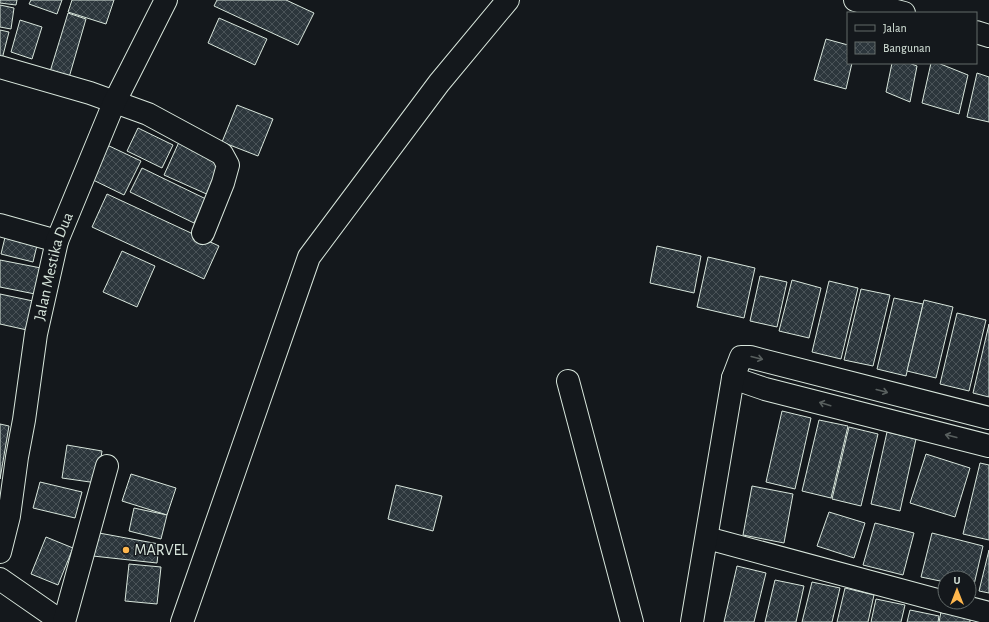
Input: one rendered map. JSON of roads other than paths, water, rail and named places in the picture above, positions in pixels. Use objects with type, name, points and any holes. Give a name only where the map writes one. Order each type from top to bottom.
[{"type":"street","name":"Jalan Mestika Dua","points":[[0,552],[9,516],[36,334],[57,241],[114,103],[166,0]]},
{"type":"street","points":[[182,622],[309,257],[439,83],[508,0]]},
{"type":"street","points":[[855,0],[900,12]]},
{"type":"street","points":[[977,32],[989,36]]},
{"type":"street","points":[[0,67],[90,93],[114,103],[148,114],[222,154],[228,165],[223,183],[203,233]]},
{"type":"street","points":[[0,225],[57,241]]},
{"type":"street","points":[[692,622],[733,378],[741,357],[745,356],[989,418]]},
{"type":"street","points":[[733,378],[765,390],[989,446]]},
{"type":"street","points":[[568,381],[632,622]]},
{"type":"street","points":[[0,579],[63,622],[107,466]]},
{"type":"street","points":[[706,538],[937,600]]},
{"type":"street","points":[[975,610],[989,614]]},
{"type":"place","name":"MARVEL","points":[[126,550]]}]
